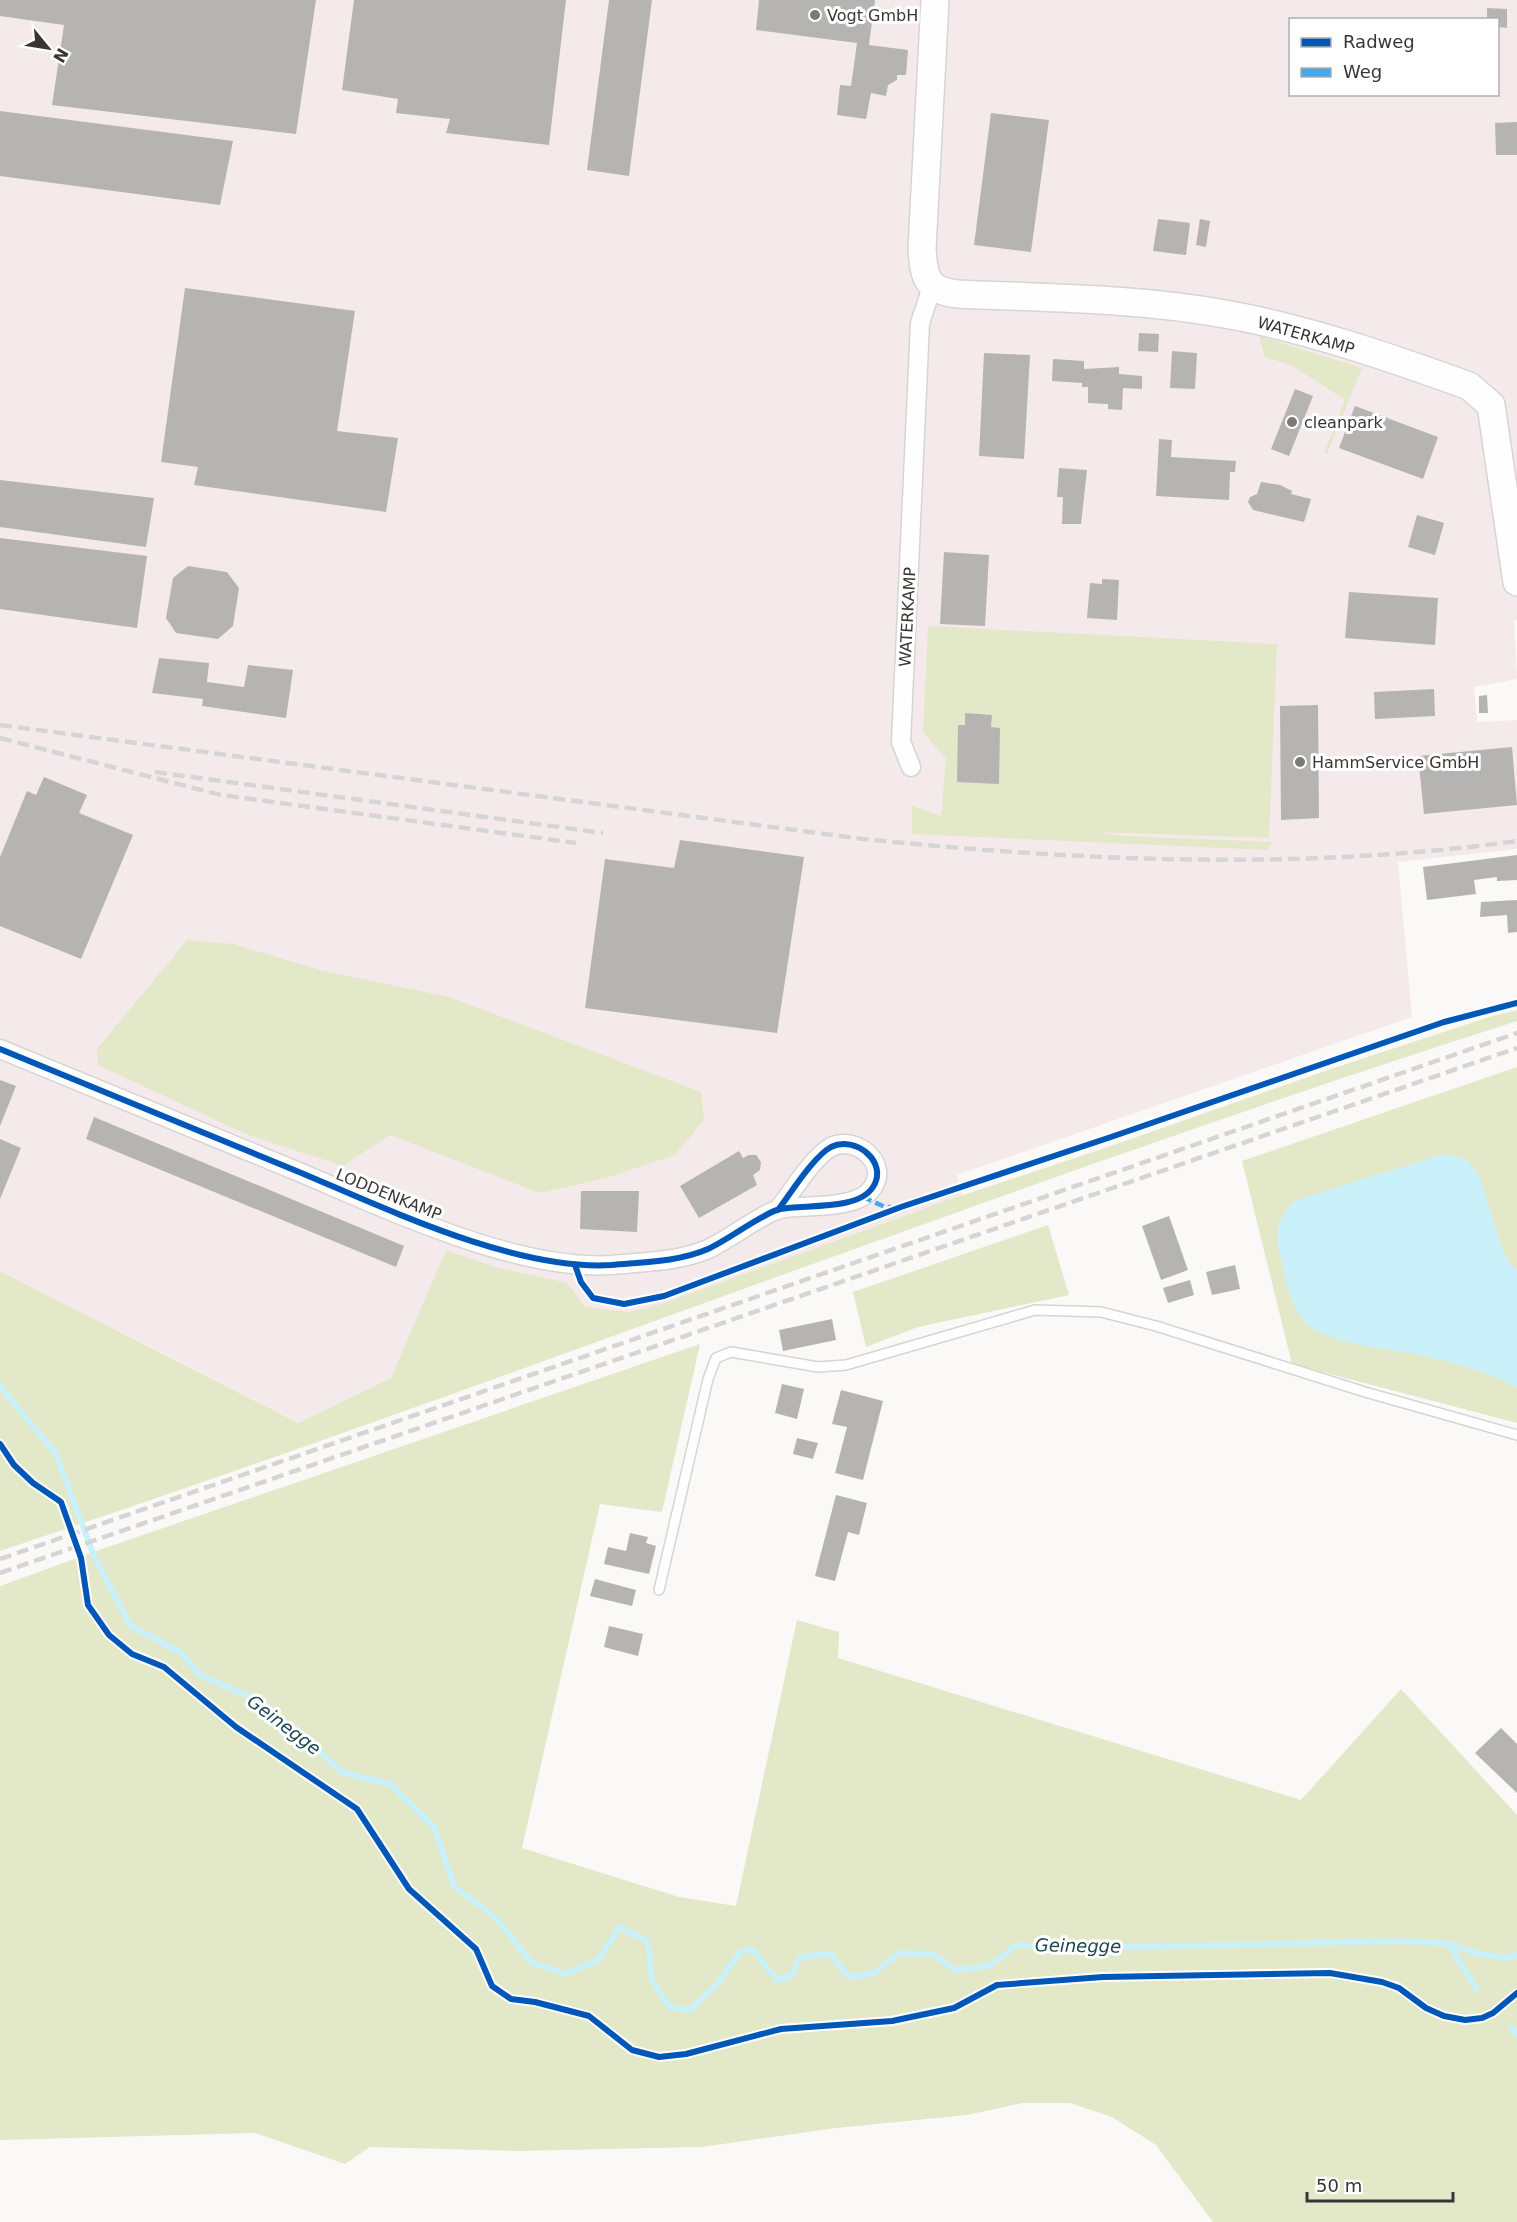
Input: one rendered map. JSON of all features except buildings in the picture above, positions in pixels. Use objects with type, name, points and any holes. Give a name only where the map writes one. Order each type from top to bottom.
[{"type":"street","points":[[932,287],[923,270],[922,249],[934,0]]},
{"type":"street","name":"WATERKAMP","points":[[911,767],[902,742],[902,731],[920,323],[932,287],[958,294],[1139,303],[1224,314],[1276,325],[1469,386],[1491,405],[1517,582]]},
{"type":"street","name":"LODDENKAMP","points":[[0,1049],[427,1224],[531,1258],[575,1265],[665,1260],[706,1250],[778,1210],[838,1203],[863,1197],[875,1183],[878,1172],[874,1159],[854,1146],[843,1144],[831,1148],[818,1159],[778,1210]]},
{"type":"lane","points":[[659,1590],[708,1379],[716,1358],[731,1352],[818,1367],[846,1365],[1035,1310],[1101,1312],[1156,1326],[1365,1392],[1517,1435]]},
{"type":"shaded area","points":[[0,0],[1517,0],[1517,620],[1514,621],[1517,679],[1474,687],[1477,722],[1517,720],[1517,849],[1398,862],[1412,1017],[957,1175],[966,1209],[328,1437],[0,1271]]},
{"type":"green space","points":[[1259,336],[1362,368],[1327,454],[1324,453],[1345,400],[1293,366],[1265,357]]},
{"type":"green space","points":[[928,626],[1277,644],[1269,838],[1096,832],[1124,836],[1272,842],[1268,850],[912,834],[912,806],[941,816],[946,759],[923,732]]},
{"type":"green space","points":[[187,940],[233,944],[324,971],[449,997],[701,1092],[704,1120],[675,1155],[609,1177],[540,1193],[390,1135],[343,1166],[246,1134],[98,1065],[97,1049]]},
{"type":"green space","points":[[1517,1010],[1517,1021],[1136,1149],[380,1420],[0,1551],[0,1271],[299,1423],[391,1378],[446,1250],[494,1267],[567,1283],[585,1307],[628,1312],[662,1304],[948,1200],[1331,1069]]},
{"type":"green space","points":[[1517,1067],[1517,1423],[1292,1364],[1242,1161]]},
{"type":"green space","points":[[1048,1225],[1069,1295],[918,1327],[866,1347],[853,1292]]},
{"type":"green space","points":[[700,1344],[662,1512],[600,1504],[522,1848],[679,1897],[736,1906],[797,1620],[839,1632],[838,1658],[1301,1800],[1401,1689],[1517,1815],[1517,2222],[1213,2222],[1156,2145],[1112,2117],[1070,2103],[1023,2103],[967,2115],[836,2128],[701,2147],[517,2151],[370,2147],[345,2164],[255,2133],[0,2140],[0,1586]]},
{"type":"water","points":[[1443,1154],[1466,1159],[1480,1177],[1503,1253],[1517,1271],[1517,1388],[1464,1366],[1409,1353],[1354,1344],[1326,1335],[1305,1322],[1290,1294],[1277,1237],[1283,1216],[1294,1201]]},
{"type":"waterway","name":"Geinegge","points":[[0,1386],[56,1454],[94,1556],[130,1625],[181,1653],[200,1675],[248,1696],[309,1740],[341,1772],[390,1784],[434,1827],[454,1886],[498,1920],[531,1962],[566,1974],[598,1960],[620,1927],[648,1942],[652,1980],[669,2007],[690,2010],[718,1983],[741,1951],[753,1950],[777,1980],[791,1976],[800,1957],[830,1954],[849,1977],[872,1974],[899,1953],[932,1954],[955,1970],[989,1966],[1017,1945],[1083,1948],[1405,1941],[1449,1944],[1479,1954],[1512,1958],[1517,1953]]},
{"type":"waterway","points":[[1449,1945],[1476,1988]]},
{"type":"waterway","points":[[1512,2027],[1517,2035]]},
{"type":"railway","points":[[0,725],[863,839],[945,847],[1190,860],[1354,856],[1517,841]]},
{"type":"railway","points":[[0,738],[221,795],[576,843]]},
{"type":"railway","points":[[155,772],[603,833]]},
{"type":"railway","points":[[0,1559],[1517,1033]]},
{"type":"railway","points":[[0,1573],[1517,1048]]},
{"type":"marked path","points":[[863,1197],[885,1207],[892,1207]]},
{"type":"cycle path","points":[[575,1265],[581,1282],[593,1298],[624,1304],[664,1296],[901,1207],[1444,1022],[1517,1003]]},
{"type":"cycle path","points":[[0,1049],[452,1235],[535,1258],[574,1264],[611,1265],[685,1257],[708,1249],[773,1211],[856,1200],[866,1195],[877,1178],[877,1169],[873,1160],[867,1153],[850,1145],[840,1144],[831,1147],[810,1167],[778,1210]]},
{"type":"cycle path","points":[[0,1444],[14,1465],[33,1483],[61,1502],[81,1558],[88,1605],[109,1635],[132,1654],[164,1667],[236,1727],[357,1809],[409,1889],[476,1949],[492,1986],[511,1999],[535,2002],[589,2016],[632,2050],[659,2057],[686,2054],[781,2029],[892,2021],[954,2008],[997,1985],[1103,1977],[1330,1973],[1382,1982],[1399,1988],[1426,2008],[1444,2016],[1465,2020],[1482,2018],[1493,2013],[1517,1993]]},
{"type":"place","name":"Vogt GmbH","points":[[815,15]]},
{"type":"place","name":"cleanpark","points":[[1292,422]]},
{"type":"place","name":"HammService GmbH","points":[[1300,762]]}]
